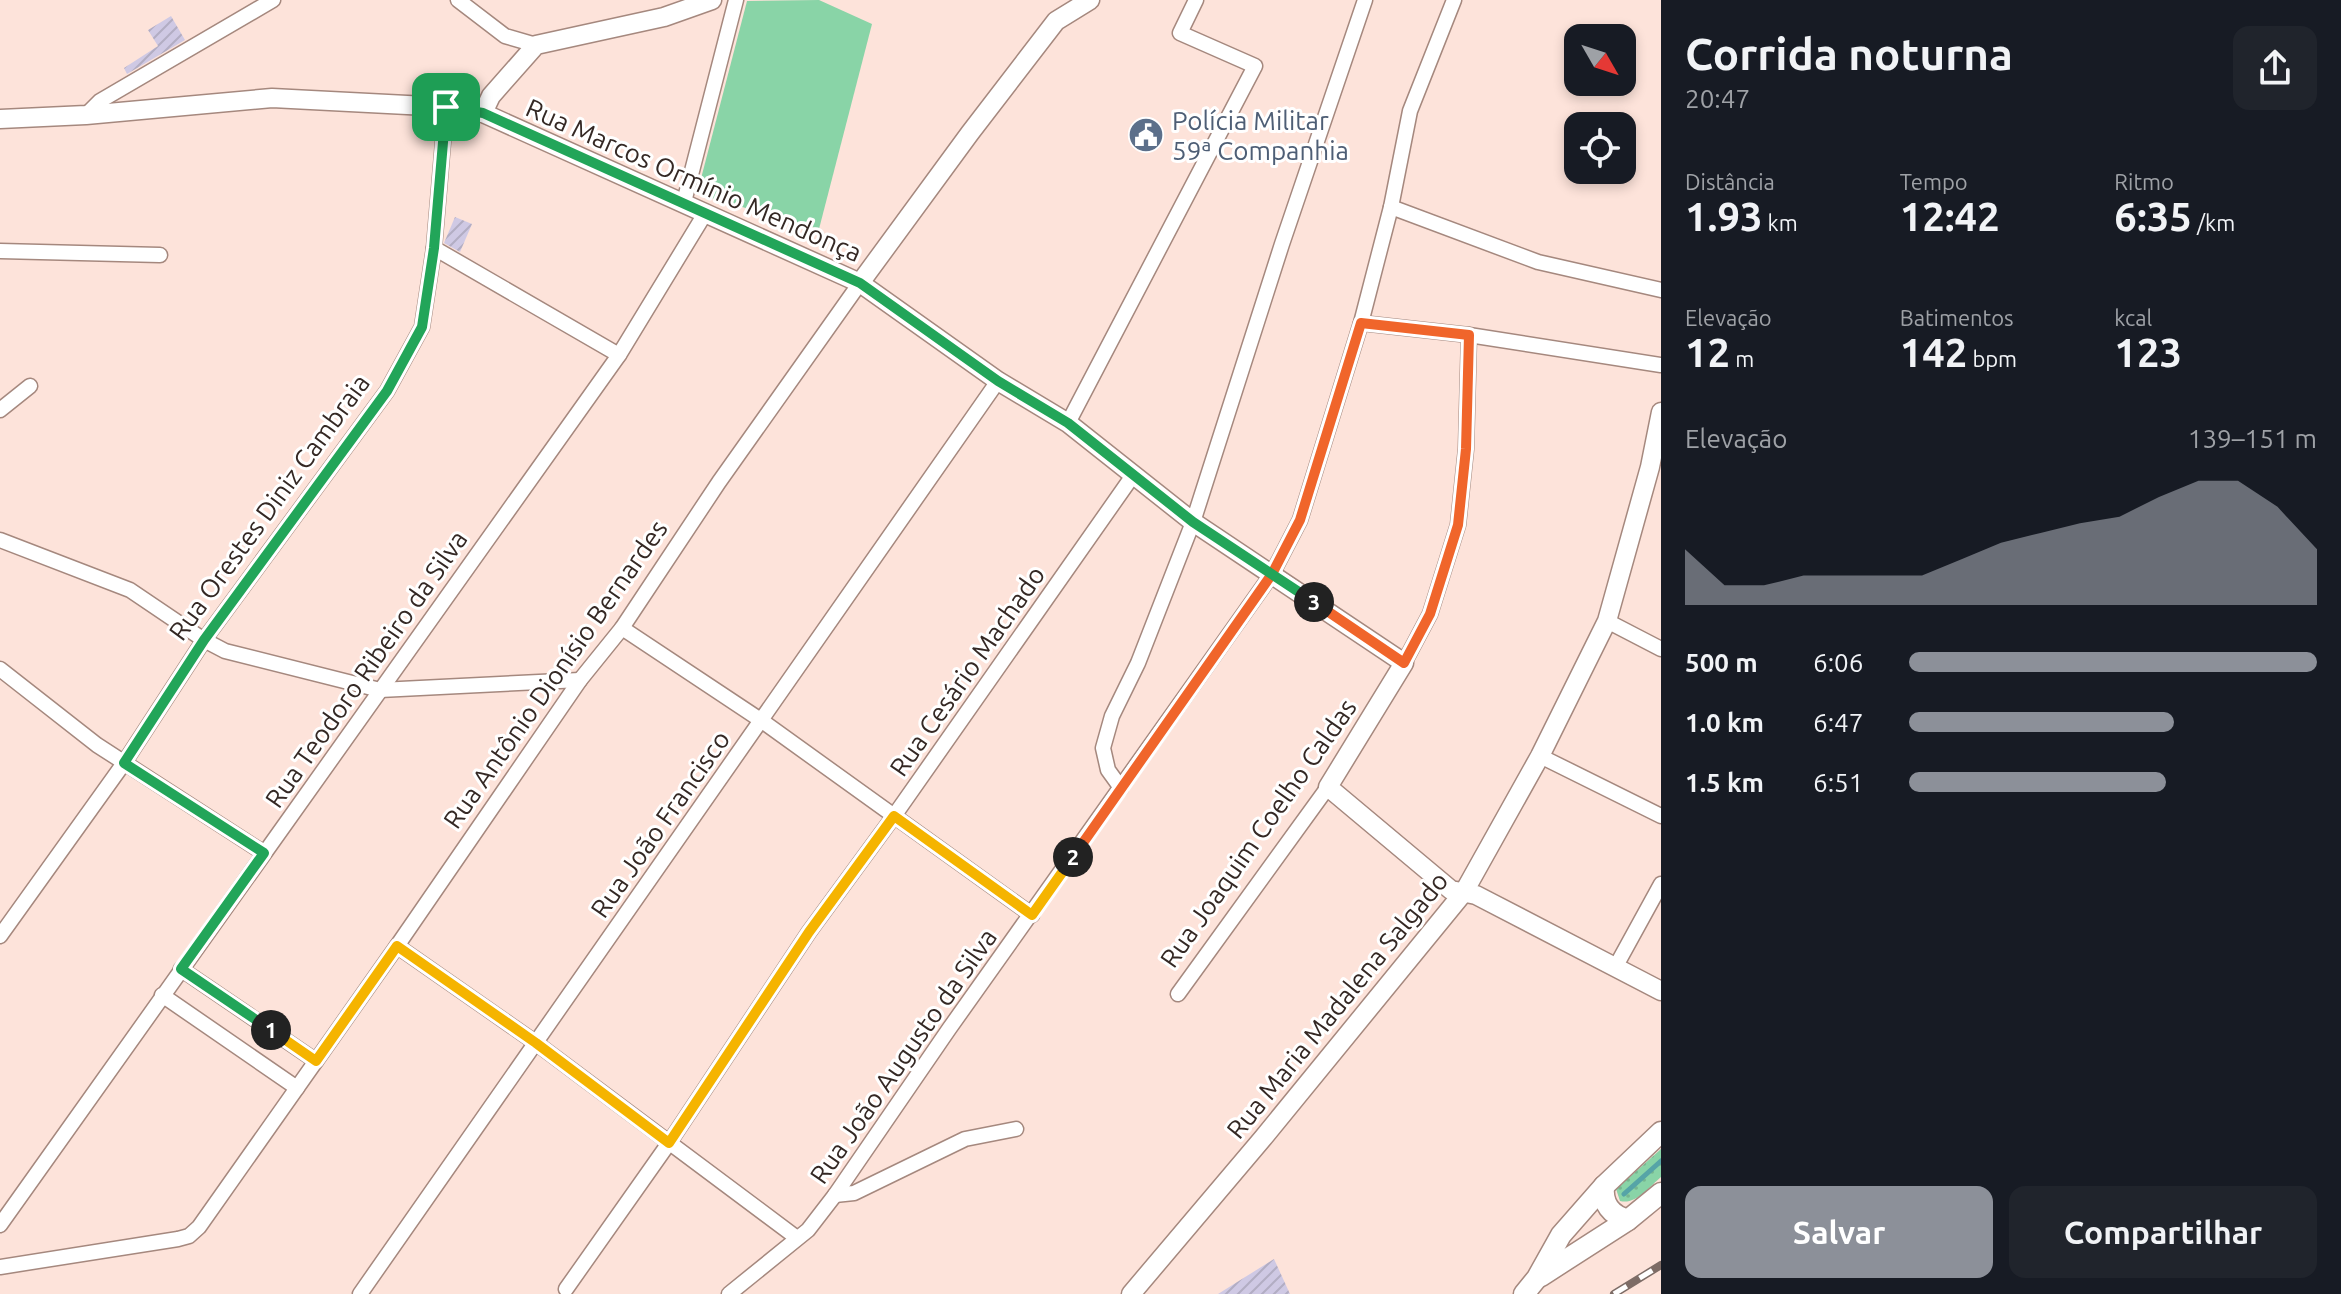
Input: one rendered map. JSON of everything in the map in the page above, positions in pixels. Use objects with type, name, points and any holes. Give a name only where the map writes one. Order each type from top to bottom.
[{"type":"main road","points":[[1531,1286],[1561,1235],[1604,1186],[1661,1132]]},
{"type":"main road","points":[[1604,1186],[1606,1204],[1612,1212],[1628,1220]]},
{"type":"main road","points":[[1531,1286],[1628,1220],[1661,1193]]},
{"type":"street","points":[[86,115],[100,101],[273,0]]},
{"type":"street","points":[[458,0],[505,36],[536,45],[664,17],[712,0]]},
{"type":"street","points":[[684,202],[736,0]]},
{"type":"street","name":"Rua Antônio Dionísio Bernardes","points":[[0,1267],[189,1236],[208,1215],[580,680],[622,628],[719,482],[860,283],[1056,21],[1090,0]]},
{"type":"street","points":[[1068,423],[1255,66],[1180,33],[1196,0]]},
{"type":"street","points":[[1121,788],[1108,770],[1103,748],[1112,716],[1138,663],[1193,522],[1282,244],[1365,0]]},
{"type":"street","name":"Rua João Augusto da Silva","points":[[729,1294],[808,1230],[835,1195],[1272,574],[1300,520],[1361,323],[1391,207],[1410,111],[1454,0]]},
{"type":"street","points":[[483,113],[491,96],[536,45]]},
{"type":"street","name":"Rua Marcos Ormínio Mendonça","points":[[0,119],[86,115],[272,98],[446,107],[483,113],[860,283],[998,381],[1068,423],[1193,522],[1404,663]]},
{"type":"street","name":"Rua Orestes Diniz Cambraia","points":[[0,936],[124,763],[204,640],[387,391],[422,327],[434,248],[446,107]]},
{"type":"street","points":[[1391,207],[1538,262],[1661,290]]},
{"type":"street","name":"Rua Teodoro Ribeiro da Silva","points":[[0,1225],[619,355],[706,212]]},
{"type":"street","points":[[434,248],[619,355]]},
{"type":"street","points":[[0,251],[160,255]]},
{"type":"street","points":[[1361,323],[1469,335],[1661,365]]},
{"type":"street","name":"Rua Joaquim Coelho Caldas","points":[[1178,994],[1328,787],[1404,663],[1430,614],[1458,525],[1466,449],[1469,335]]},
{"type":"street","name":"Rua João Francisco","points":[[360,1294],[998,381]]},
{"type":"street","points":[[0,410],[30,386]]},
{"type":"street","name":"Rua Maria Madalena Salgado","points":[[1131,1294],[1464,892],[1540,756],[1607,621],[1656,470],[1661,412]]},
{"type":"street","name":"Rua Cesário Machado","points":[[566,1289],[669,1143],[809,932],[1134,474]]},
{"type":"street","points":[[0,540],[130,590],[225,651],[380,690],[580,680]]},
{"type":"street","points":[[1607,621],[1661,649]]},
{"type":"street","points":[[622,628],[762,721],[1032,915]]},
{"type":"street","points":[[0,669],[97,745],[264,853]]},
{"type":"street","points":[[1540,756],[1661,816]]},
{"type":"street","points":[[1328,787],[1451,890],[1476,895],[1661,991]]},
{"type":"street","points":[[1616,966],[1661,884]]},
{"type":"street","points":[[397,946],[536,1043],[797,1238]]},
{"type":"street","points":[[181,969],[316,1061]]},
{"type":"street","points":[[162,995],[297,1088]]},
{"type":"street","points":[[835,1195],[854,1193],[965,1139],[1016,1129]]},
{"type":"green space","points":[[819,0],[872,24],[819,229],[697,194],[747,1]]},
{"type":"green space","points":[[1661,1149],[1661,1177],[1637,1198],[1620,1201],[1616,1189]]},
{"type":"building","points":[[171,16],[185,40],[127,74],[124,68],[158,46],[148,30]]},
{"type":"building","points":[[455,217],[472,224],[460,252],[444,243]]},
{"type":"building","points":[[1274,1259],[1290,1294],[1218,1294]]},
{"type":"waterway","points":[[1624,1194],[1661,1161]]},
{"type":"railway","points":[[1614,1294],[1661,1265]]},
{"type":"place","name":"Polícia Militar 59ª Companhia","points":[[1146,135]]},
{"type":"route","points":[[446,107],[434,248],[422,327],[387,391],[204,640],[124,763],[264,853],[181,969],[316,1061],[397,946],[536,1043],[669,1143],[809,932],[894,816],[1032,915],[1272,574],[1300,520],[1361,323],[1469,335],[1466,449],[1458,525],[1430,614],[1404,663],[1320,606],[1272,574],[1193,522],[1068,423],[998,381],[860,283],[483,113],[446,107]]}]
